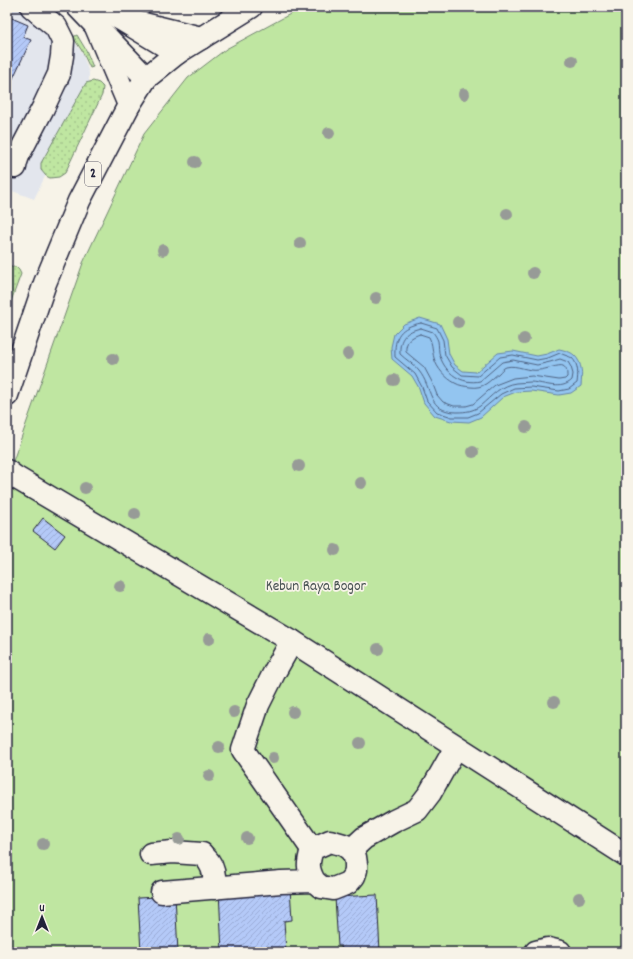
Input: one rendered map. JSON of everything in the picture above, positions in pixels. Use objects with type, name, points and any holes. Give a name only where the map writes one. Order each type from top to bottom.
[{"type":"main road","points":[[15,167],[18,156],[59,74],[62,56],[63,41],[56,26],[32,7]]},
{"type":"main road","points":[[78,7],[99,17],[119,18],[200,38]]},
{"type":"main road","name":"2","points":[[7,395],[45,283],[79,201],[129,105],[146,78],[177,53],[251,7]]},
{"type":"main road","points":[[99,17],[146,78]]},
{"type":"main road","points":[[99,17],[129,105]]},
{"type":"main road","points":[[119,18],[177,53]]},
{"type":"main road","points":[[7,470],[15,477],[292,641],[626,855]]},
{"type":"main road","points":[[292,641],[258,705],[243,750],[312,849]]},
{"type":"main road","points":[[351,850],[364,838],[417,810],[430,793],[456,747]]},
{"type":"main road","points":[[330,842],[344,845],[351,850],[355,857],[356,870],[354,876],[348,883],[333,889],[321,886],[314,881],[309,872],[308,863],[312,849],[330,842]]},
{"type":"main road","points":[[151,854],[173,852],[202,854],[209,862],[212,869],[215,880],[215,888]]},
{"type":"main road","points":[[162,892],[281,882],[314,881]]},
{"type":"main road","points":[[536,952],[548,949],[560,952]]},
{"type":"shaded area","points":[[7,7],[43,7],[72,37],[83,55],[89,73],[89,87],[34,199],[7,189]]},
{"type":"green space","name":"Kebun Raya Bogor","points":[[303,7],[626,7],[626,952],[7,952],[7,478],[83,263],[144,134],[188,78],[226,49]]},
{"type":"green space","points":[[77,35],[86,50],[93,67],[90,68],[73,37]]},
{"type":"green space","points":[[93,81],[99,83],[103,87],[102,95],[65,173],[59,177],[50,178],[41,170],[41,163],[86,83]]},
{"type":"green space","points":[[7,267],[16,267],[21,274],[7,312]]},
{"type":"water","points":[[420,318],[440,324],[447,339],[449,354],[455,365],[463,371],[476,372],[498,353],[513,351],[537,356],[559,349],[573,354],[577,358],[582,373],[581,386],[571,393],[559,395],[531,391],[516,392],[503,397],[481,417],[469,422],[451,421],[435,416],[424,403],[419,388],[412,376],[392,359],[391,347],[394,334],[404,324]]},
{"type":"building","points":[[7,16],[28,25],[23,37],[31,40],[7,91]]},
{"type":"building","points":[[43,518],[65,535],[55,548],[33,531]]},
{"type":"building","points":[[290,888],[292,920],[284,921],[286,952],[222,952],[219,891]]},
{"type":"building","points":[[377,895],[380,952],[342,952],[341,946],[338,946],[335,897]]},
{"type":"building","points":[[175,896],[178,952],[141,952],[138,898]]}]
